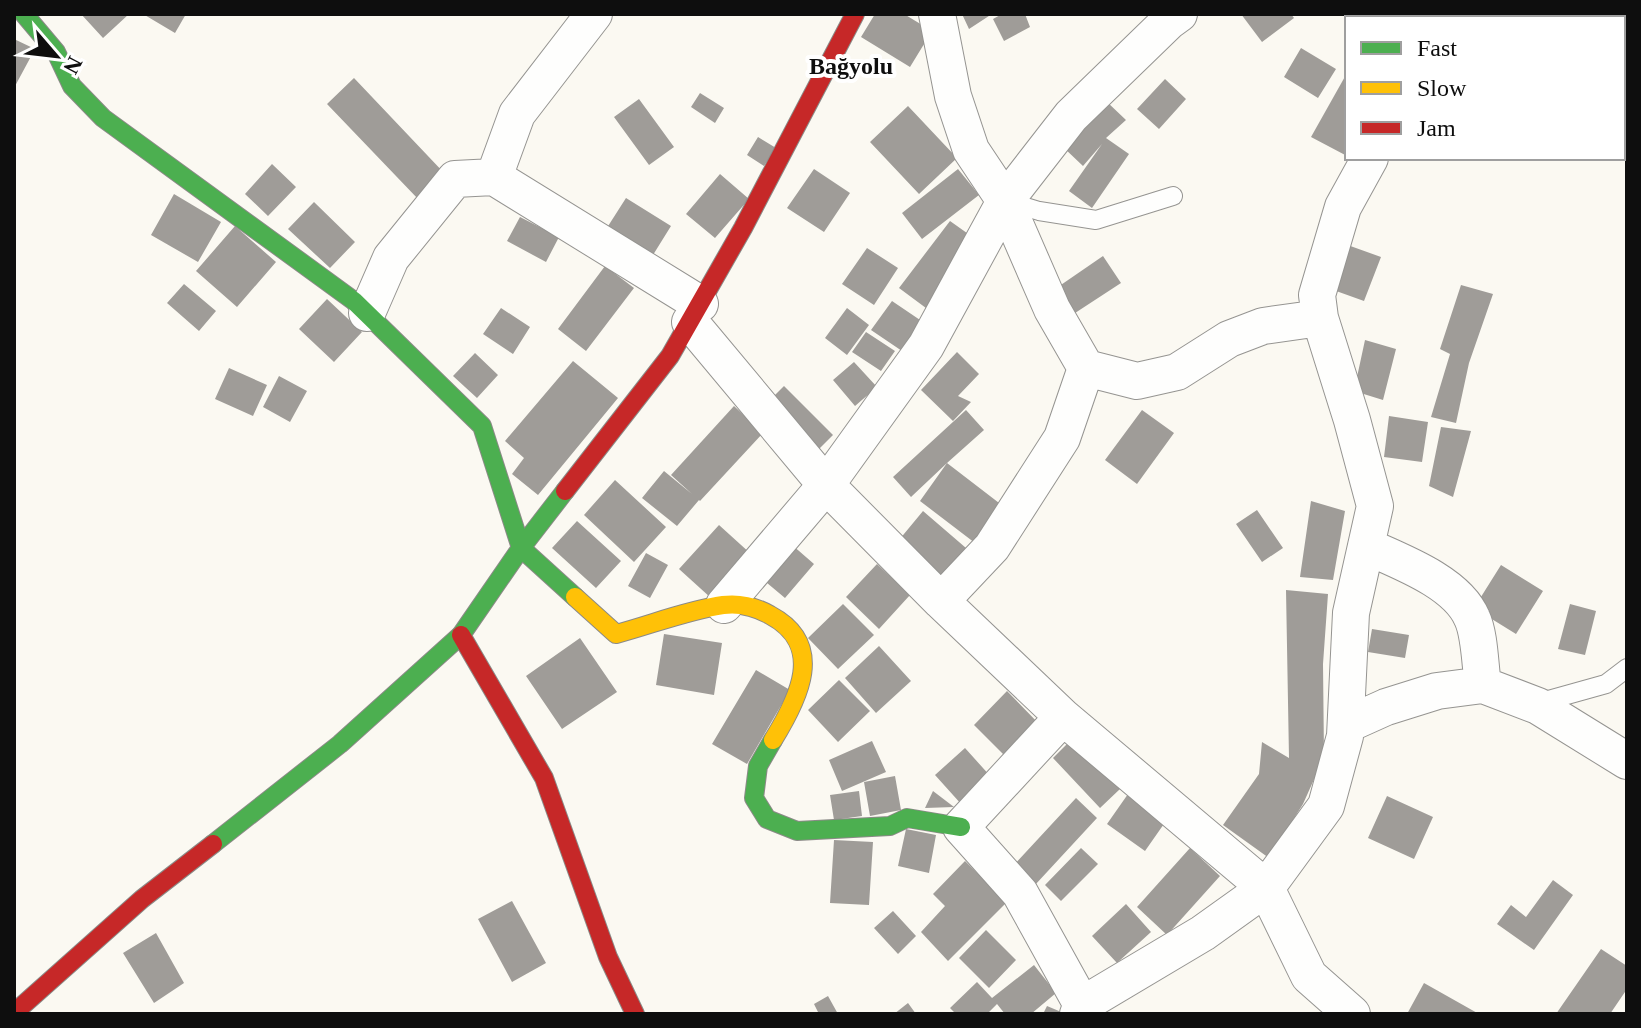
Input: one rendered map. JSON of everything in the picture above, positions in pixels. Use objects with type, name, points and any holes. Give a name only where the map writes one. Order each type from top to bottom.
[{"type":"street","points":[[24,14],[56,52],[72,86],[103,118],[354,301],[482,426],[521,548],[616,634],[724,605],[755,607],[789,625],[805,659],[793,707],[758,766],[754,798],[767,819],[797,831],[890,826],[907,818],[961,827],[1020,893],[1080,1010],[1203,933],[1266,888],[1326,806],[1346,725],[1351,613],[1375,506],[1320,318],[1317,295],[1343,207],[1369,160]]},
{"type":"street","points":[[494,177],[517,114],[594,14]]},
{"type":"street","points":[[14,1013],[142,899],[340,744],[461,635],[521,548],[670,356],[743,228],[855,14]]},
{"type":"street","points":[[937,14],[953,96],[971,150],[1005,201],[1052,309],[1086,368],[1137,381],[1177,372],[1229,339],[1263,326],[1320,318]]},
{"type":"street","points":[[724,605],[826,485],[926,346],[1005,201],[1071,116],[1179,14]]},
{"type":"street","points":[[367,313],[391,258],[455,179],[494,177],[695,313],[826,485],[941,601],[1063,717],[1266,888],[1309,976],[1352,1014]]},
{"type":"street","points":[[941,601],[992,547],[1062,438],[1086,368]]},
{"type":"street","points":[[1366,546],[1436,581],[1462,602],[1473,619],[1483,685]]},
{"type":"street","points":[[461,635],[544,778],[608,957],[635,1014]]},
{"type":"street","points":[[1346,725],[1386,707],[1437,691],[1483,685],[1534,704],[1627,761]]},
{"type":"street","points":[[961,827],[1063,717]]},
{"type":"lane","points":[[1005,201],[1039,211],[1096,220],[1173,196]]},
{"type":"lane","points":[[1534,704],[1606,684],[1627,668]]},
{"type":"building","points":[[81,14],[129,14],[103,38]]},
{"type":"building","points":[[143,14],[186,14],[175,33]]},
{"type":"building","points":[[875,14],[904,14],[932,31],[910,67],[861,37]]},
{"type":"building","points":[[962,14],[992,14],[969,29]]},
{"type":"building","points":[[1002,14],[1025,14],[1030,27],[1004,41],[993,19]]},
{"type":"building","points":[[1241,14],[1291,14],[1294,18],[1262,42]]},
{"type":"building","points":[[1585,14],[1626,14],[1624,16]]},
{"type":"building","points":[[14,39],[35,49],[14,88]]},
{"type":"building","points":[[1301,48],[1336,69],[1318,98],[1284,77]]},
{"type":"building","points":[[1345,77],[1345,155],[1311,137]]},
{"type":"building","points":[[354,78],[446,175],[419,200],[327,104]]},
{"type":"building","points":[[1165,79],[1186,99],[1159,129],[1137,109]]},
{"type":"building","points":[[700,93],[724,108],[715,123],[691,107]]},
{"type":"building","points":[[639,99],[674,147],[649,165],[614,117]]},
{"type":"building","points":[[1106,101],[1126,120],[1106,138],[1129,154],[1092,208],[1069,191],[1102,144],[1083,166],[1063,147]]},
{"type":"building","points":[[908,106],[957,158],[919,194],[870,142]]},
{"type":"building","points":[[758,137],[776,148],[764,166],[747,155]]},
{"type":"building","points":[[272,164],[296,187],[268,216],[245,194]]},
{"type":"building","points":[[814,169],[850,193],[824,232],[787,208]]},
{"type":"building","points":[[958,169],[979,195],[922,239],[902,213]]},
{"type":"building","points":[[720,174],[749,199],[715,238],[686,214]]},
{"type":"building","points":[[174,194],[221,222],[198,262],[151,235]]},
{"type":"building","points":[[626,198],[671,226],[648,263],[603,234]]},
{"type":"building","points":[[314,202],[355,242],[330,268],[288,229]]},
{"type":"building","points":[[520,217],[559,237],[546,262],[507,241]]},
{"type":"building","points":[[950,221],[981,243],[930,311],[899,288]]},
{"type":"building","points":[[235,226],[276,262],[237,307],[196,271]]},
{"type":"building","points":[[1342,243],[1381,257],[1364,301],[1325,287]]},
{"type":"building","points":[[867,248],[898,268],[874,305],[842,284]]},
{"type":"building","points":[[1103,256],[1121,283],[1072,315],[1055,289]]},
{"type":"building","points":[[605,266],[634,288],[586,351],[558,329]]},
{"type":"building","points":[[184,284],[216,311],[199,331],[167,303]]},
{"type":"building","points":[[1461,285],[1493,294],[1469,363],[1456,423],[1431,417],[1450,354],[1440,349]]},
{"type":"building","points":[[327,299],[362,332],[334,362],[299,329]]},
{"type":"building","points":[[892,301],[923,322],[902,351],[871,330]]},
{"type":"building","points":[[501,308],[530,327],[513,354],[483,334]]},
{"type":"building","points":[[847,308],[869,325],[847,355],[825,338]]},
{"type":"building","points":[[866,332],[895,351],[881,371],[852,352]]},
{"type":"building","points":[[1365,340],[1396,349],[1383,400],[1354,391]]},
{"type":"building","points":[[957,352],[979,374],[958,396],[971,402],[953,421],[921,390]]},
{"type":"building","points":[[475,353],[498,375],[477,398],[453,376]]},
{"type":"building","points":[[573,361],[618,398],[538,495],[512,474],[524,458],[505,441]]},
{"type":"building","points":[[854,362],[877,387],[855,406],[833,380]]},
{"type":"building","points":[[229,368],[267,385],[253,416],[215,399]]},
{"type":"building","points":[[279,376],[307,391],[290,422],[263,407]]},
{"type":"building","points":[[784,386],[833,435],[814,454],[765,405]]},
{"type":"building","points":[[734,406],[763,433],[677,526],[642,498],[664,471],[692,494],[671,475]]},
{"type":"building","points":[[966,410],[984,430],[911,497],[893,477]]},
{"type":"building","points":[[1142,410],[1174,433],[1137,484],[1105,460]]},
{"type":"building","points":[[1389,416],[1428,422],[1422,462],[1384,457]]},
{"type":"building","points":[[1441,427],[1471,431],[1453,497],[1429,486]]},
{"type":"building","points":[[947,463],[1003,506],[975,543],[920,501]]},
{"type":"building","points":[[615,480],[666,527],[634,562],[584,515]]},
{"type":"building","points":[[1311,501],[1345,511],[1333,580],[1300,577]]},
{"type":"building","points":[[1257,510],[1283,548],[1262,562],[1236,524]]},
{"type":"building","points":[[923,511],[966,548],[942,576],[899,540]]},
{"type":"building","points":[[577,521],[621,561],[596,588],[552,548]]},
{"type":"building","points":[[719,525],[751,554],[711,598],[679,569]]},
{"type":"building","points":[[791,544],[814,564],[785,598],[761,578]]},
{"type":"building","points":[[646,553],[668,565],[650,598],[628,586]]},
{"type":"building","points":[[877,564],[910,595],[879,629],[846,597]]},
{"type":"building","points":[[1501,565],[1543,591],[1516,634],[1474,608]]},
{"type":"building","points":[[1286,590],[1328,594],[1323,664],[1324,757],[1303,804],[1269,858],[1223,825],[1259,774],[1262,742],[1289,758]]},
{"type":"building","points":[[843,604],[874,635],[838,669],[808,638]]},
{"type":"building","points":[[1570,604],[1596,611],[1585,655],[1558,649]]},
{"type":"building","points":[[1372,629],[1409,635],[1405,658],[1368,652]]},
{"type":"building","points":[[664,634],[722,643],[714,695],[656,685]]},
{"type":"building","points":[[580,638],[617,692],[562,729],[526,676]]},
{"type":"building","points":[[879,646],[911,681],[876,713],[845,678]]},
{"type":"building","points":[[756,670],[790,690],[747,764],[712,744]]},
{"type":"building","points":[[839,680],[870,711],[838,742],[808,710]]},
{"type":"building","points":[[1007,691],[1041,726],[1008,759],[974,725]]},
{"type":"building","points":[[1072,739],[1120,789],[1100,808],[1053,758]]},
{"type":"building","points":[[872,741],[886,772],[842,791],[829,760]]},
{"type":"building","points":[[965,748],[992,778],[962,805],[935,775]]},
{"type":"building","points":[[895,776],[901,810],[870,816],[864,782]]},
{"type":"building","points":[[859,791],[862,816],[834,820],[830,795]]},
{"type":"building","points":[[933,791],[954,807],[925,808]]},
{"type":"building","points":[[1128,794],[1166,821],[1145,851],[1107,824]]},
{"type":"building","points":[[1387,796],[1433,817],[1414,859],[1368,838]]},
{"type":"building","points":[[1076,798],[1097,818],[1035,885],[1013,866]]},
{"type":"building","points":[[906,829],[936,835],[929,873],[898,866]]},
{"type":"building","points":[[834,840],[873,842],[869,905],[830,903]]},
{"type":"building","points":[[1081,848],[1098,864],[1061,901],[1045,885]]},
{"type":"building","points":[[1190,848],[1220,876],[1167,935],[1137,907]]},
{"type":"building","points":[[965,861],[1007,902],[948,961],[921,932],[945,906],[933,894]]},
{"type":"building","points":[[1553,880],[1573,895],[1534,950],[1497,924],[1511,905],[1526,917]]},
{"type":"building","points":[[512,901],[546,963],[512,982],[478,919]]},
{"type":"building","points":[[1126,904],[1151,932],[1117,963],[1092,936]]},
{"type":"building","points":[[893,911],[916,936],[898,954],[874,928]]},
{"type":"building","points":[[986,930],[1016,960],[989,988],[959,958]]},
{"type":"building","points":[[156,933],[184,983],[154,1003],[123,953]]},
{"type":"building","points":[[1601,949],[1627,966],[1627,989],[1610,1014],[1556,1014]]},
{"type":"building","points":[[1034,965],[1056,993],[1031,1014],[1005,1014],[997,1004],[987,1014],[956,1014],[950,1008],[977,982],[992,998]]},
{"type":"building","points":[[1424,983],[1479,1014],[1407,1014]]},
{"type":"building","points":[[828,996],[838,1014],[819,1014],[814,1004]]},
{"type":"building","points":[[908,1003],[916,1014],[894,1014]]},
{"type":"building","points":[[1047,1006],[1066,1014],[1043,1014]]},
{"type":"traffic: fast","points":[[24,14],[56,52],[72,86],[103,118],[354,301],[482,426],[521,548],[575,597]]},
{"type":"traffic: fast","points":[[213,844],[340,744],[461,635],[565,491]]},
{"type":"traffic: fast","points":[[773,740],[758,766],[754,798],[767,819],[797,831],[890,826],[907,818],[961,827]]},
{"type":"traffic: slow","points":[[575,597],[616,634],[696,610],[729,605],[759,610],[787,627],[798,641],[802,673],[791,707],[773,740]]},
{"type":"traffic: jam","points":[[565,491],[670,356],[743,228],[855,14]]},
{"type":"traffic: jam","points":[[461,635],[544,778],[608,957],[635,1014]]},
{"type":"traffic: jam","points":[[14,1013],[142,899],[213,844]]},
{"type":"district","name":"Bağyolu","points":[[851,66]]}]
